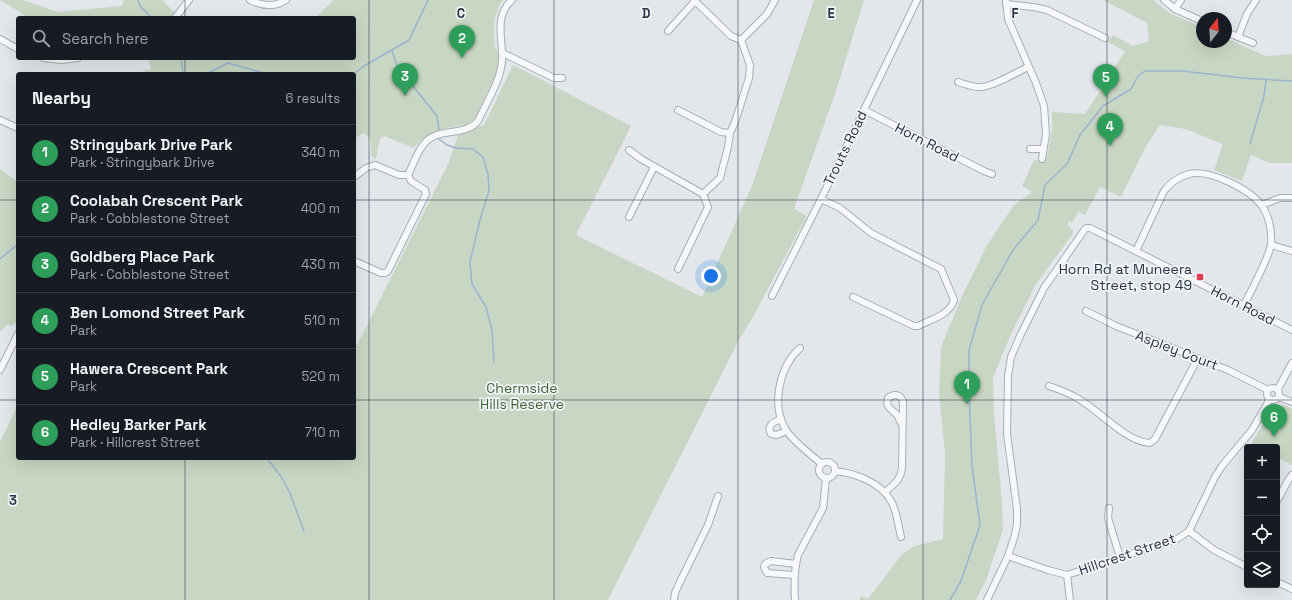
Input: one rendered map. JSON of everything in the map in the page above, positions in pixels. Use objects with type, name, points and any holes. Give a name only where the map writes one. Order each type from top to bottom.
[{"type":"street","points":[[177,16],[189,0]]},
{"type":"street","points":[[250,0],[262,5],[271,6],[286,0]]},
{"type":"street","points":[[408,175],[424,143],[442,134],[467,128],[475,124],[498,78],[502,53],[500,27],[502,14],[512,0]]},
{"type":"street","points":[[668,31],[695,0],[731,36],[741,40],[750,65],[749,78],[730,134],[720,178],[703,194]]},
{"type":"street","points":[[741,40],[767,14],[775,0]]},
{"type":"street","name":"Trouts Road","points":[[772,296],[821,199],[917,0]]},
{"type":"street","points":[[1164,0],[1176,9],[1196,18]]},
{"type":"street","points":[[1176,9],[1181,0]]},
{"type":"street","points":[[1238,37],[1246,14],[1256,0]]},
{"type":"street","points":[[1042,159],[1046,134],[1044,106],[1036,83],[1008,18],[1006,2],[1033,6],[1047,10],[1105,38]]},
{"type":"street","points":[[1232,34],[1253,43]]},
{"type":"street","points":[[0,40],[16,48]]},
{"type":"street","points":[[502,53],[554,78],[562,78]]},
{"type":"street","points":[[958,82],[981,87],[990,85],[1028,67]]},
{"type":"street","points":[[678,110],[721,132],[730,134]]},
{"type":"street","name":"Horn Road","points":[[864,110],[992,174]]},
{"type":"street","points":[[0,120],[16,127]]},
{"type":"street","points":[[1030,149],[1043,149]]},
{"type":"street","points":[[630,150],[654,167],[703,194],[708,207],[678,270]]},
{"type":"street","points":[[356,175],[366,168],[375,165],[399,175],[408,175]]},
{"type":"street","points":[[628,217],[654,167]]},
{"type":"street","points":[[1136,251],[1164,191],[1170,183],[1177,178],[1190,174],[1198,174],[1216,178],[1240,187],[1262,205],[1270,226],[1271,245],[1244,305]]},
{"type":"street","points":[[356,262],[381,273],[385,273],[391,268],[426,194],[425,190],[411,181],[408,175]]},
{"type":"street","points":[[1262,205],[1280,198],[1292,198]]},
{"type":"street","points":[[821,199],[840,208],[871,233],[941,269],[954,300],[949,310],[914,326],[853,298]]},
{"type":"street","name":"Horn Road","points":[[1008,556],[1014,538],[1017,509],[1007,434],[1008,376],[1011,356],[1044,288],[1087,228],[1090,228],[1292,330]]},
{"type":"street","points":[[1271,245],[1292,251]]},
{"type":"street","name":"Aspley Court","points":[[1086,311],[1116,326],[1228,370],[1268,390]]},
{"type":"street","points":[[0,370],[16,338]]},
{"type":"street","points":[[800,348],[788,360],[782,377],[779,396],[781,419],[786,431],[812,457],[822,464]]},
{"type":"street","points":[[1049,386],[1068,393],[1084,402],[1139,441],[1150,444],[1155,439],[1198,358]]},
{"type":"street","points":[[1279,397],[1280,393],[1278,389],[1292,363]]},
{"type":"street","points":[[1278,389],[1272,387],[1268,390],[1267,396],[1274,400],[1279,397]]},
{"type":"street","points":[[1279,397],[1292,402]]},
{"type":"street","name":"Hillcrest Street","points":[[1008,556],[1067,575],[1176,539],[1189,531],[1215,477],[1222,466],[1252,430],[1270,399]]},
{"type":"street","points":[[781,419],[769,427],[770,432],[771,434],[777,436],[786,431]]},
{"type":"street","points":[[885,492],[898,480],[901,473],[902,424]]},
{"type":"street","points":[[822,464],[827,462],[832,464],[835,471]]},
{"type":"street","points":[[822,464],[820,472],[822,476],[826,478]]},
{"type":"street","points":[[835,471],[850,473],[858,476],[885,492],[894,507],[901,537]]},
{"type":"street","points":[[826,478],[831,477],[835,471]]},
{"type":"street","points":[[1280,495],[1292,475]]},
{"type":"street","points":[[795,600],[794,576],[798,555],[823,508],[826,478]]},
{"type":"street","points":[[674,600],[678,586],[708,525],[718,496]]},
{"type":"street","points":[[1109,508],[1108,518],[1120,557]]},
{"type":"street","points":[[1189,531],[1214,550],[1244,565]]},
{"type":"street","points":[[987,600],[1008,556]]},
{"type":"street","points":[[794,576],[770,574],[767,573],[764,567],[765,564],[771,561],[796,564]]},
{"type":"street","points":[[1067,575],[1070,600]]},
{"type":"street","points":[[1280,583],[1292,589]]},
{"type":"green space","points":[[0,0],[23,0],[57,12],[122,6],[123,0],[162,0],[173,11],[175,16],[26,16]]},
{"type":"green space","points":[[334,0],[503,0],[495,18],[495,47],[499,54],[498,70],[475,118],[468,124],[442,129],[422,139],[414,148],[384,136],[380,138],[376,159],[369,155],[372,154],[369,138],[363,133],[356,138],[356,72],[141,72],[151,69],[149,60],[356,60],[356,16],[317,16]]},
{"type":"green space","name":"Chermside Hills Reserve","points":[[814,0],[864,0],[836,91],[794,209],[807,216],[739,340],[608,600],[0,600],[0,442],[16,409],[16,460],[356,460],[356,347],[448,164],[459,133],[484,125],[513,65],[631,126],[576,235],[702,297],[752,186]]},
{"type":"green space","points":[[1103,0],[1153,0],[1171,14],[1196,24],[1196,48],[1232,48],[1232,41],[1265,56],[1292,54],[1292,163],[1270,163],[1251,155],[1242,181],[1214,170],[1223,144],[1185,129],[1160,125],[1145,148],[1121,197],[1100,187],[1085,215],[1078,212],[1072,223],[1069,221],[1068,225],[1073,231],[1072,235],[1036,284],[1011,334],[993,378],[994,413],[1003,530],[986,580],[976,600],[859,600],[861,596],[868,599],[902,554],[915,546],[943,539],[945,453],[939,394],[941,347],[962,296],[987,245],[1014,205],[1032,192],[1022,186],[1034,160],[1046,162],[1052,130],[1052,112],[1085,114],[1125,51],[1108,42],[1113,35],[1133,46],[1149,41],[1147,23]]},
{"type":"green space","points":[[0,169],[16,181],[16,324],[10,326],[8,324],[0,332]]},
{"type":"green space","points":[[1283,405],[1292,409],[1292,465],[1280,459],[1280,444],[1251,444],[1270,412],[1274,408]]},
{"type":"waterway","points":[[138,0],[140,6],[150,16]]},
{"type":"waterway","points":[[356,72],[364,66],[409,40],[428,0]]},
{"type":"waterway","points":[[392,51],[396,63],[437,116],[439,130]]},
{"type":"waterway","points":[[181,60],[183,72]]},
{"type":"waterway","points":[[210,72],[228,63],[260,72]]},
{"type":"waterway","points":[[950,600],[961,581],[980,525],[972,466],[969,350],[982,305],[1013,250],[1038,220],[1045,185],[1067,164],[1080,135],[1103,106],[1131,89],[1138,76],[1145,71],[1182,71],[1243,78],[1292,81]]},
{"type":"waterway","points":[[1250,144],[1264,96],[1266,80]]},
{"type":"waterway","points":[[439,139],[447,145],[456,148],[473,149],[483,157],[488,174],[489,191],[481,216],[470,262],[472,284],[486,307],[492,330],[494,361]]},
{"type":"waterway","points":[[0,259],[16,246]]},
{"type":"waterway","points":[[268,460],[282,478],[290,493],[304,531]]},
{"type":"place","name":"Coolabah Crescent Park","points":[[462,58]]},
{"type":"place","name":"Goldberg Place Park","points":[[405,96]]},
{"type":"place","name":"Hawera Crescent Park","points":[[1106,97]]},
{"type":"place","name":"Ben Lomond Street Park","points":[[1110,146]]},
{"type":"place","name":"Horn Rd at Muneera Street, stop 49","points":[[1200,277]]},
{"type":"place","name":"Stringybark Drive Park","points":[[967,404]]},
{"type":"place","name":"Hedley Barker Park","points":[[1274,437]]}]
